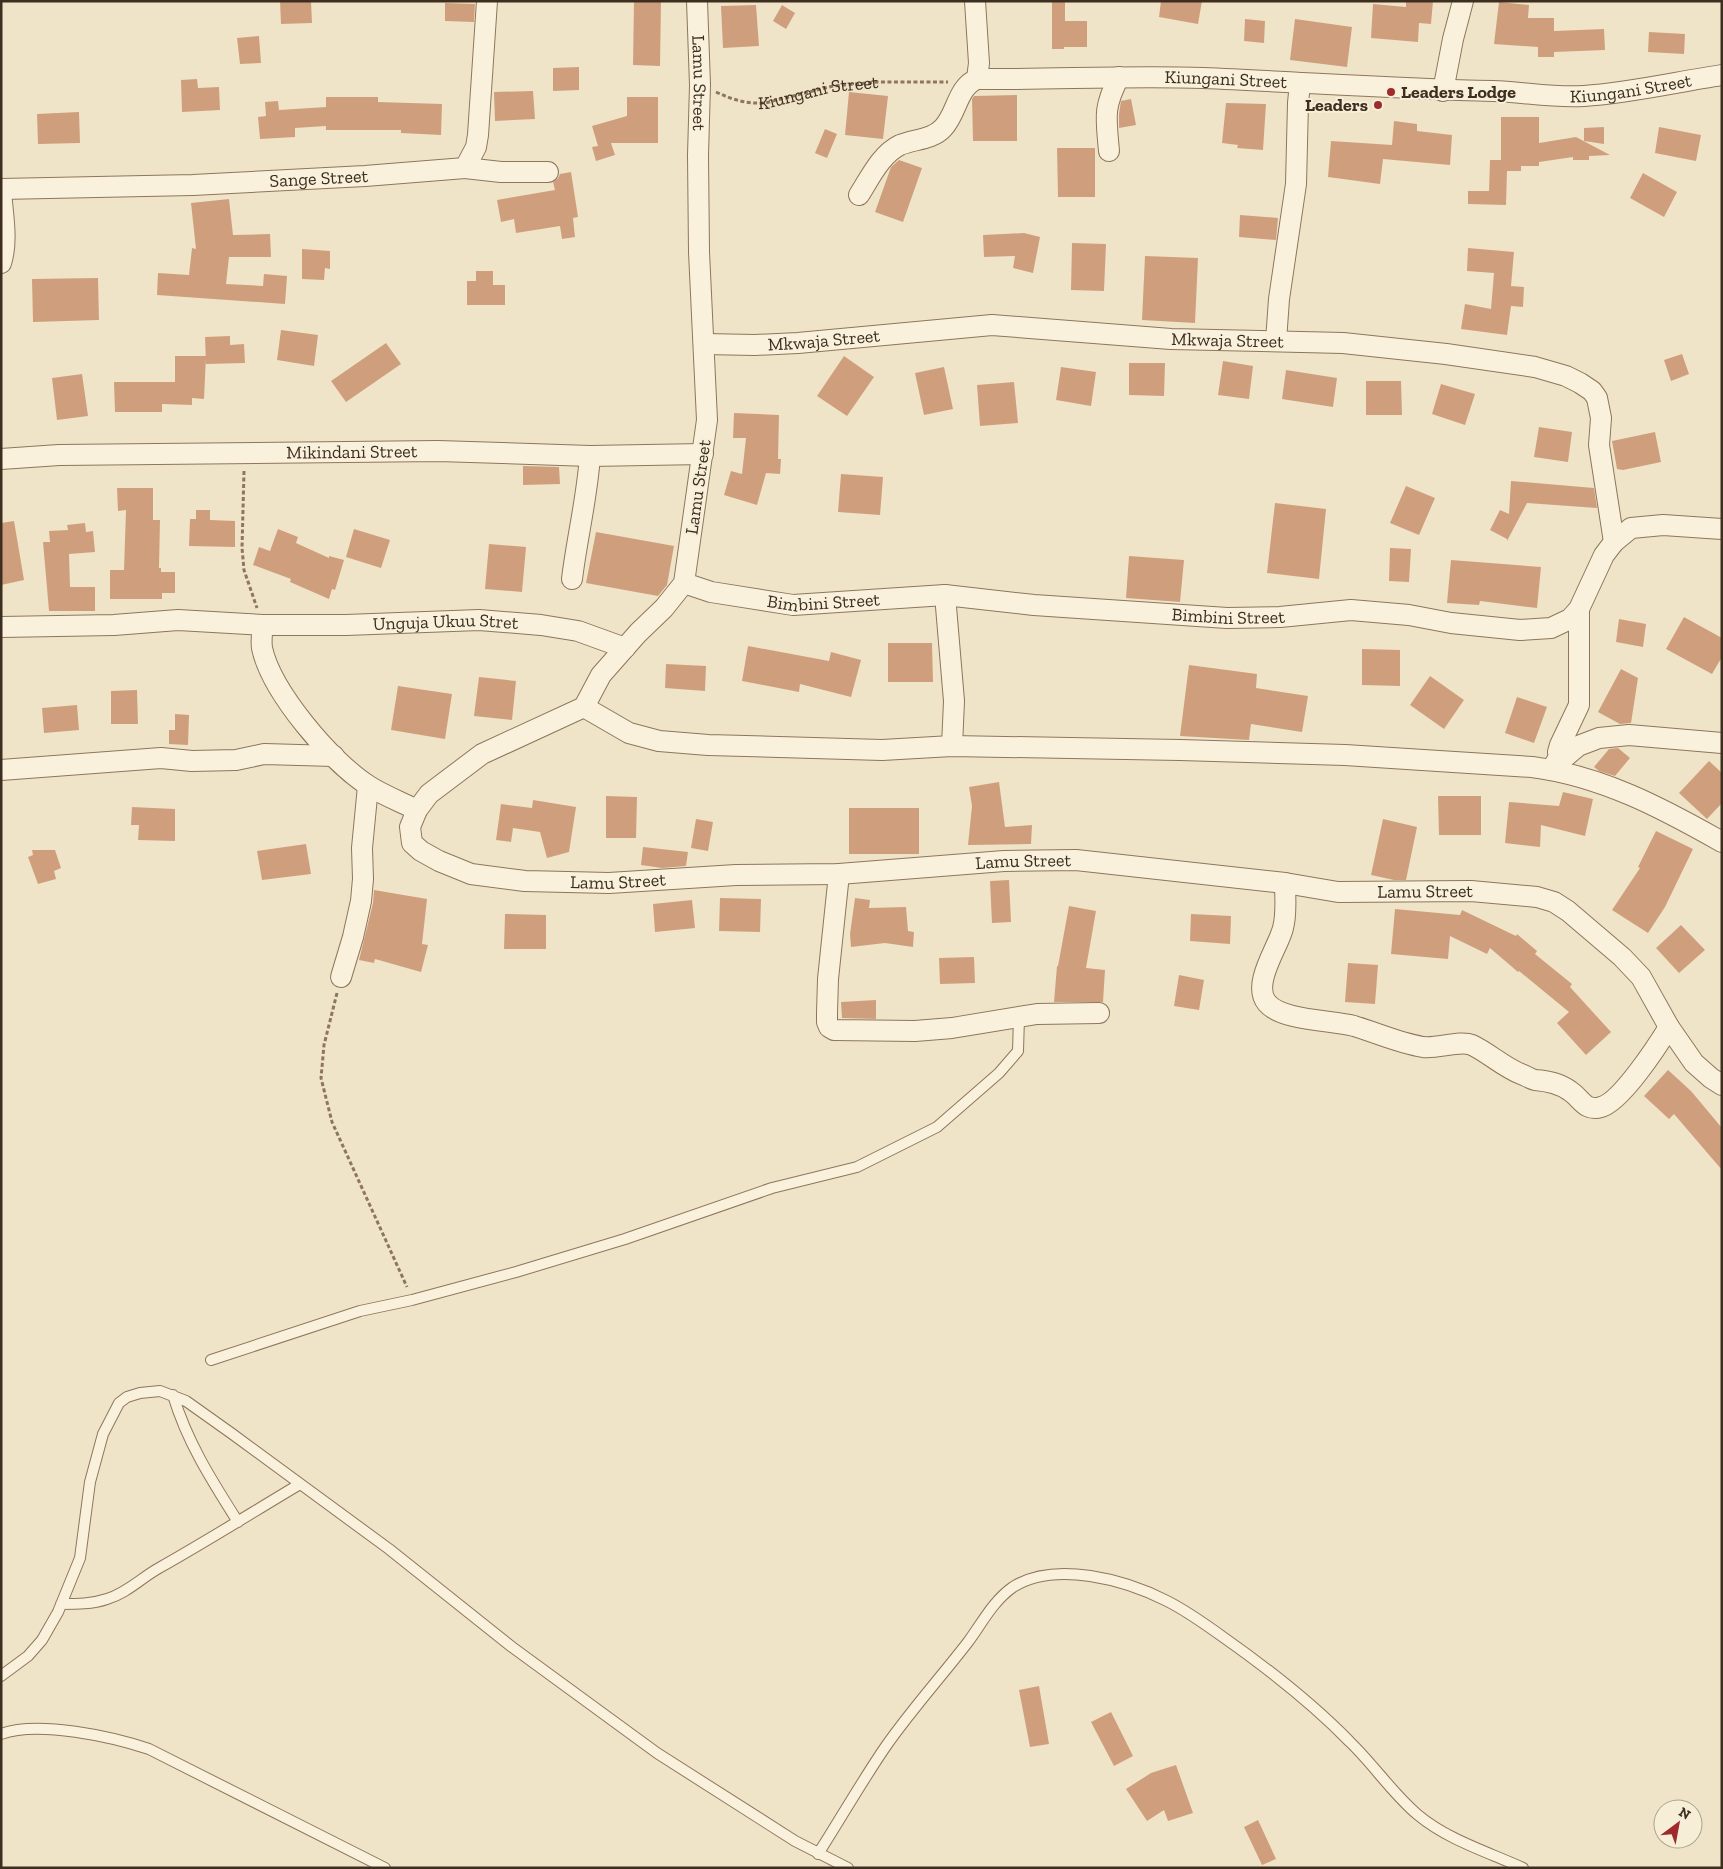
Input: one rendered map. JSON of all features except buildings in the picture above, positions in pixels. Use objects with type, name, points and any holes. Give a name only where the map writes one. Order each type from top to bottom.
[{"type":"street","points":[[465,168],[476,147],[478,135],[487,1]]},
{"type":"street","name":"Lamu Street","points":[[684,583],[707,420],[699,252],[698,155],[700,85],[696,1]]},
{"type":"street","points":[[859,195],[878,165],[891,152],[900,145],[935,135],[942,130],[957,103],[973,81],[979,63],[975,1]]},
{"type":"street","points":[[1443,91],[1453,39],[1463,1]]},
{"type":"street","name":"Kiungani Street","points":[[973,81],[1119,77],[1204,78],[1443,91],[1584,96],[1722,75]]},
{"type":"street","points":[[1109,151],[1106,116],[1107,103],[1119,77]]},
{"type":"street","points":[[1276,341],[1279,299],[1296,184],[1300,83]]},
{"type":"street","name":"Sange Street","points":[[1,191],[193,185],[365,176],[465,168],[501,172],[548,172]]},
{"type":"street","points":[[1,191],[4,237],[1,263]]},
{"type":"street","name":"Mkwaja Street","points":[[704,344],[798,343],[992,325],[1077,330],[1171,339],[1343,343],[1446,354],[1535,367],[1566,376],[1592,391],[1597,398],[1601,418],[1599,445],[1614,542]]},
{"type":"street","name":"Mikindani Street","points":[[1,459],[59,455],[245,452],[438,451],[590,456],[703,454]]},
{"type":"street","points":[[572,579],[577,539],[588,485],[590,456]]},
{"type":"street","name":"Bimbini Street","points":[[684,583],[711,592],[793,605],[945,595],[1034,605],[1226,618],[1280,617],[1351,610],[1409,615],[1520,630],[1551,628],[1570,619],[1579,608],[1604,555],[1614,542],[1632,528],[1663,525],[1722,529]]},
{"type":"street","points":[[684,583],[664,608],[601,675],[584,707],[629,733],[659,740],[708,745],[882,750],[952,746],[1180,750],[1555,763],[1629,793],[1722,842]]},
{"type":"street","points":[[945,595],[954,701],[952,746]]},
{"type":"street","points":[[1555,763],[1560,745],[1579,705],[1579,608]]},
{"type":"street","name":"Unguja Ukuu Stret","points":[[1,627],[105,626],[178,620],[263,625],[346,625],[479,620],[541,625],[578,631],[626,648]]},
{"type":"street","points":[[263,625],[262,646],[266,661],[291,708],[334,756],[368,786],[417,810]]},
{"type":"street","name":"Lamu Street","points":[[584,707],[482,754],[428,794],[417,810],[410,826],[412,843],[421,851],[439,861],[471,874],[525,881],[608,883],[736,876],[839,874],[1004,861],[1076,860],[1284,883],[1338,892],[1471,891],[1537,897],[1554,902],[1568,911],[1599,936],[1641,977],[1669,1027],[1694,1063],[1722,1085]]},
{"type":"street","points":[[1555,763],[1578,746],[1599,738],[1630,735],[1722,743]]},
{"type":"street","points":[[1,770],[161,758],[192,761],[236,760],[264,754],[334,756]]},
{"type":"street","points":[[341,978],[361,901],[363,879],[362,848],[368,786]]},
{"type":"street","points":[[839,874],[826,1013],[829,1027],[834,1030],[915,1031],[952,1028],[1036,1014],[1099,1013]]},
{"type":"street","points":[[1284,883],[1286,913],[1283,929],[1265,971],[1263,996],[1267,1004],[1278,1010],[1300,1018],[1352,1026],[1425,1047],[1470,1044],[1512,1071],[1534,1080],[1556,1083],[1572,1092],[1578,1100],[1591,1108],[1601,1107],[1612,1102],[1650,1059],[1669,1027]]},
{"type":"lane","points":[[211,1360],[360,1311],[412,1300],[625,1239],[772,1188],[857,1167],[937,1127],[999,1073],[1018,1051],[1019,1017]]},
{"type":"lane","points":[[1,1676],[28,1656],[42,1640],[61,1604],[80,1558],[90,1482],[103,1434],[119,1403],[128,1397],[140,1393],[160,1391],[173,1395],[194,1406],[389,1549],[512,1647],[657,1754],[795,1842],[848,1868]]},
{"type":"lane","points":[[173,1395],[180,1419],[192,1445],[238,1522]]},
{"type":"lane","points":[[61,1604],[90,1603],[108,1599],[126,1591],[157,1570],[197,1548],[300,1484]]},
{"type":"lane","points":[[818,1854],[886,1746],[996,1603],[1013,1587],[1033,1578],[1056,1573],[1084,1575],[1142,1590],[1168,1601],[1195,1617],[1275,1676],[1325,1719],[1351,1742],[1397,1796],[1420,1816],[1465,1843],[1523,1868]]},
{"type":"lane","points":[[1,1734],[22,1729],[67,1731],[114,1738],[149,1749],[385,1868]]},
{"type":"path","name":"Kiungani Street","points":[[700,85],[731,99],[754,104],[766,103],[833,86],[878,82],[973,81]]},
{"type":"path","points":[[245,452],[242,499],[244,570],[263,625]]},
{"type":"path","points":[[341,978],[324,1045],[322,1078],[332,1122],[412,1300]]},
{"type":"place","name":"Leaders Lodge","points":[[1391,92]]},
{"type":"place","name":"Leaders","points":[[1378,105]]}]
